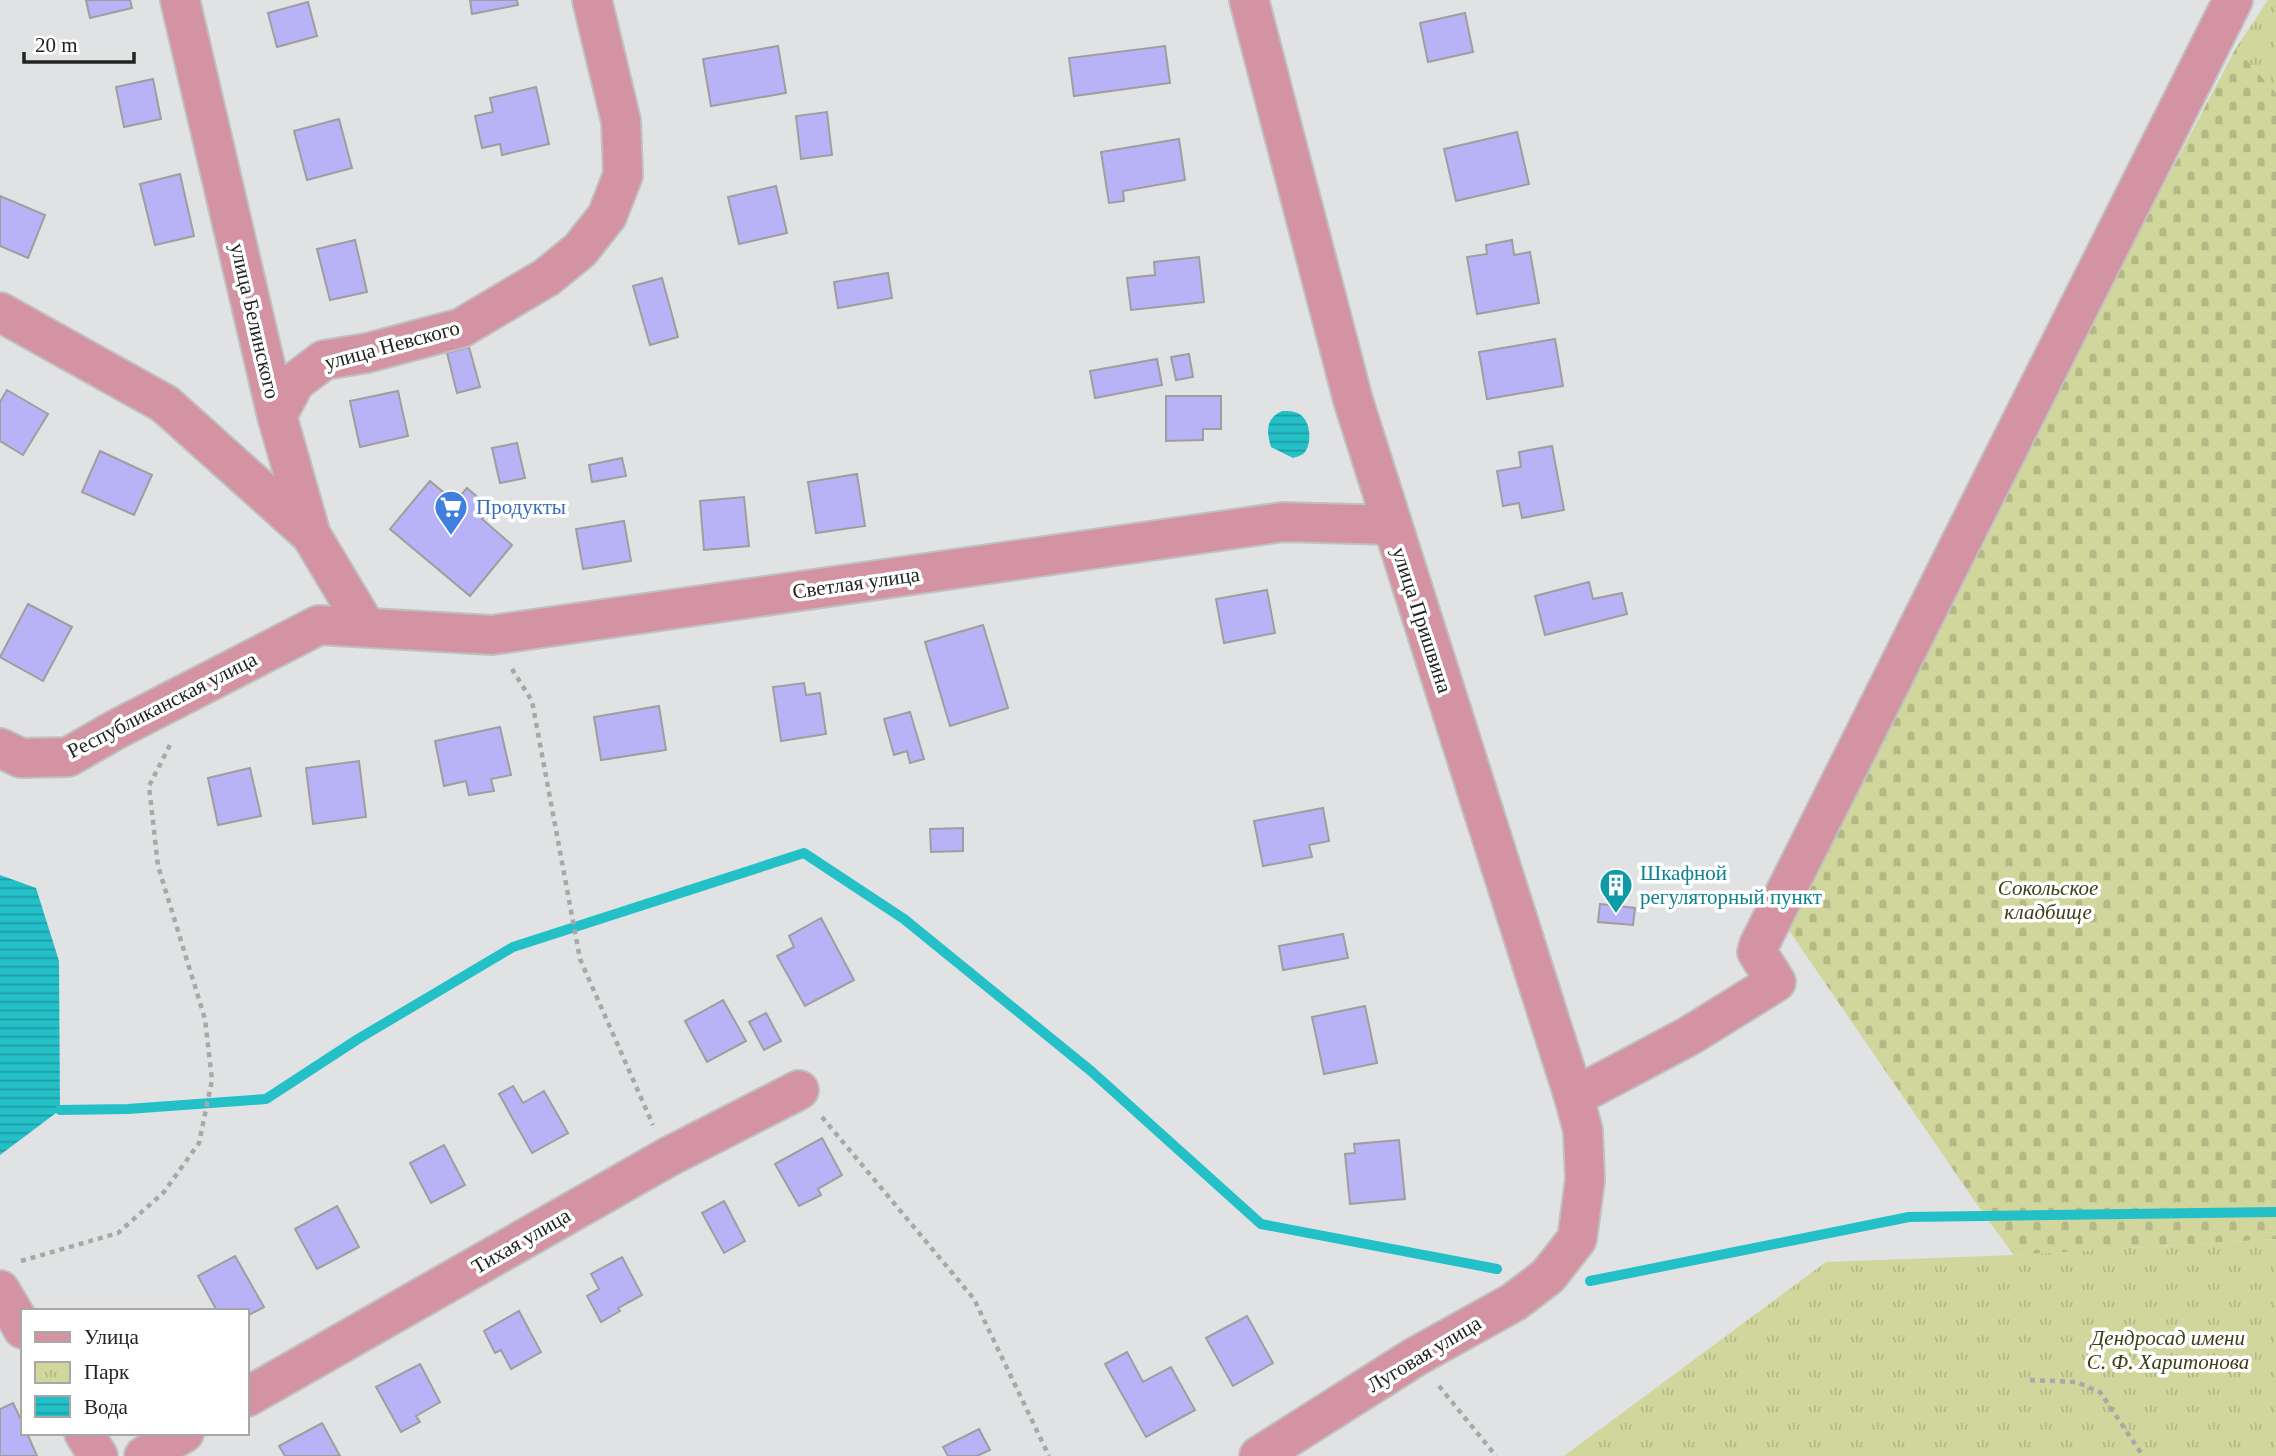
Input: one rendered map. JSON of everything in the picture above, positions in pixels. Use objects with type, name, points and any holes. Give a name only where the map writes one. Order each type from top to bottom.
[{"type":"street","name":"улица Белинского","points":[[180,0],[277,416],[311,536],[366,627]]},
{"type":"street","name":"улица Невского","points":[[277,416],[295,382],[324,360],[367,353],[461,328],[547,277],[580,250],[607,216],[624,175],[621,121],[592,0]]},
{"type":"street","name":"улица Пришвина","points":[[1249,0],[1353,400],[1574,1097],[1583,1131],[1585,1180],[1577,1239]]},
{"type":"street","points":[[1574,1097],[1689,1036],[1776,982],[1757,952],[1759,945],[2233,0]]},
{"type":"street","points":[[0,312],[165,404],[311,536]]},
{"type":"street","name":"Светлая улица","points":[[319,625],[492,635],[1283,522],[1392,525]]},
{"type":"street","name":"Республиканская улица","points":[[0,748],[22,758],[68,757],[319,625]]},
{"type":"street","name":"Тихая улица","points":[[248,1396],[668,1157],[799,1090]]},
{"type":"street","name":"Луговая улица","points":[[1259,1456],[1415,1357],[1514,1302],[1548,1276],[1577,1239]]},
{"type":"street","points":[[7,1277],[21,1322]]},
{"type":"street","points":[[85,1435],[97,1456]]},
{"type":"street","points":[[144,1456],[181,1435]]},
{"type":"path","points":[[492,635],[532,701],[580,959],[668,1157]]},
{"type":"path","points":[[7,1277],[118,1233],[164,1192],[199,1143],[212,1080],[205,1019],[158,866],[149,786],[173,741]]},
{"type":"path","points":[[799,1090],[974,1299],[1049,1456]]},
{"type":"path","points":[[1415,1357],[1496,1456]]},
{"type":"path","points":[[2030,1380],[2076,1382],[2100,1392],[2143,1456]]},
{"type":"green space","points":[[2268,0],[2276,0],[2276,93],[2236,48]]},
{"type":"green space","name":"Сокольское кладбище","points":[[2236,48],[2276,93],[2276,1239],[2014,1255],[1779,916]]},
{"type":"green space","name":"Дендросад имени С. Ф. Харитонова","points":[[2276,1239],[2276,1456],[1564,1456],[1826,1262],[2014,1255]]},
{"type":"water","points":[[1282,411],[1301,415],[1306,421],[1309,441],[1302,455],[1293,458],[1271,447],[1268,430],[1270,421]]},
{"type":"water","points":[[0,875],[36,888],[59,961],[60,1110],[0,1155]]},
{"type":"building","points":[[86,0],[130,0],[132,8],[90,18]]},
{"type":"building","points":[[470,0],[517,0],[518,5],[472,14]]},
{"type":"building","points":[[308,2],[317,36],[277,47],[268,13]]},
{"type":"building","points":[[1465,13],[1473,52],[1428,62],[1420,23]]},
{"type":"building","points":[[778,46],[786,93],[711,106],[703,59]]},
{"type":"building","points":[[1165,46],[1170,83],[1074,96],[1069,58]]},
{"type":"building","points":[[153,79],[161,119],[124,127],[116,87]]},
{"type":"building","points":[[536,87],[549,144],[502,155],[500,144],[482,148],[475,116],[493,112],[490,98]]},
{"type":"building","points":[[827,112],[832,155],[801,159],[796,116]]},
{"type":"building","points":[[339,119],[352,168],[307,180],[294,131]]},
{"type":"building","points":[[1517,132],[1529,184],[1456,201],[1444,149]]},
{"type":"building","points":[[1179,139],[1185,180],[1123,191],[1124,201],[1109,203],[1101,152]]},
{"type":"building","points":[[180,174],[194,236],[155,245],[140,184]]},
{"type":"building","points":[[776,186],[787,233],[739,244],[728,197]]},
{"type":"building","points":[[0,196],[45,215],[28,258],[0,246]]},
{"type":"building","points":[[355,240],[367,292],[330,300],[317,249]]},
{"type":"building","points":[[1512,240],[1514,255],[1530,252],[1539,303],[1477,314],[1467,257],[1487,254],[1486,245]]},
{"type":"building","points":[[1199,257],[1204,302],[1131,310],[1127,278],[1155,275],[1154,262]]},
{"type":"building","points":[[888,273],[892,298],[838,308],[834,282]]},
{"type":"building","points":[[662,278],[678,337],[650,345],[633,286]]},
{"type":"building","points":[[1555,339],[1563,386],[1487,399],[1479,352]]},
{"type":"building","points":[[469,347],[480,387],[457,393],[447,353]]},
{"type":"building","points":[[1189,354],[1193,377],[1176,380],[1171,357]]},
{"type":"building","points":[[1157,359],[1162,385],[1095,398],[1090,371]]},
{"type":"building","points":[[7,390],[48,414],[23,455],[0,441],[0,402]]},
{"type":"building","points":[[398,391],[408,436],[360,447],[350,401]]},
{"type":"building","points":[[1166,396],[1221,396],[1221,429],[1203,429],[1203,440],[1166,441]]},
{"type":"building","points":[[517,443],[525,478],[500,483],[492,448]]},
{"type":"building","points":[[1552,446],[1564,510],[1522,518],[1519,503],[1503,506],[1497,471],[1521,467],[1519,452]]},
{"type":"building","points":[[100,451],[152,475],[134,515],[82,492]]},
{"type":"building","points":[[622,458],[626,476],[592,482],[589,465]]},
{"type":"building","points":[[857,474],[865,526],[816,533],[808,482]]},
{"type":"building","name":"Продукты","points":[[430,481],[455,502],[467,488],[491,509],[482,519],[512,545],[470,596],[390,529]]},
{"type":"building","points":[[744,497],[749,546],[704,550],[700,501]]},
{"type":"building","points":[[624,521],[631,561],[583,569],[576,529]]},
{"type":"building","points":[[1589,582],[1593,599],[1622,593],[1627,614],[1545,635],[1535,596]]},
{"type":"building","points":[[1267,590],[1275,633],[1224,643],[1216,599]]},
{"type":"building","points":[[28,604],[72,627],[43,681],[0,657]]},
{"type":"building","points":[[983,625],[1008,708],[950,726],[925,642]]},
{"type":"building","points":[[804,683],[806,695],[820,693],[826,734],[781,741],[773,687]]},
{"type":"building","points":[[659,706],[666,750],[601,760],[594,717]]},
{"type":"building","points":[[910,712],[924,759],[910,763],[907,751],[894,755],[884,719]]},
{"type":"building","points":[[500,727],[511,775],[491,779],[494,791],[469,795],[466,781],[444,786],[435,741]]},
{"type":"building","points":[[359,761],[366,817],[313,824],[306,768]]},
{"type":"building","points":[[250,768],[261,816],[218,825],[208,778]]},
{"type":"building","points":[[1323,808],[1329,841],[1309,845],[1312,857],[1263,866],[1254,821]]},
{"type":"building","points":[[963,828],[963,851],[931,852],[930,829]]},
{"type":"building","name":"Шкафной регуляторный пункт","points":[[1600,904],[1635,908],[1633,925],[1598,922]]},
{"type":"building","points":[[821,918],[854,980],[805,1006],[777,956],[794,947],[789,936]]},
{"type":"building","points":[[1343,934],[1348,958],[1283,970],[1279,946]]},
{"type":"building","points":[[723,1000],[746,1041],[707,1062],[685,1021]]},
{"type":"building","points":[[1365,1006],[1377,1063],[1324,1074],[1312,1017]]},
{"type":"building","points":[[766,1013],[781,1041],[764,1050],[749,1022]]},
{"type":"building","points":[[513,1086],[523,1103],[544,1091],[568,1133],[532,1153],[499,1094]]},
{"type":"building","points":[[822,1138],[842,1175],[818,1189],[821,1195],[799,1206],[775,1164]]},
{"type":"building","points":[[1399,1140],[1405,1199],[1350,1204],[1345,1154],[1355,1153],[1354,1144]]},
{"type":"building","points":[[444,1145],[465,1185],[431,1203],[410,1163]]},
{"type":"building","points":[[724,1201],[745,1241],[724,1253],[702,1213]]},
{"type":"building","points":[[337,1206],[359,1247],[317,1269],[295,1229]]},
{"type":"building","points":[[235,1256],[264,1307],[248,1315],[248,1309],[216,1309],[198,1276]]},
{"type":"building","points":[[622,1257],[642,1295],[618,1308],[620,1311],[601,1322],[587,1296],[599,1289],[591,1274]]},
{"type":"building","points":[[519,1311],[541,1352],[511,1369],[501,1350],[495,1353],[484,1331]]},
{"type":"building","points":[[1247,1316],[1273,1363],[1233,1386],[1206,1338]]},
{"type":"building","points":[[1127,1352],[1143,1382],[1171,1367],[1195,1410],[1146,1437],[1105,1364]]},
{"type":"building","points":[[420,1364],[440,1402],[416,1416],[420,1422],[401,1432],[376,1387]]},
{"type":"building","points":[[13,1403],[21,1420],[21,1435],[28,1435],[37,1456],[0,1456],[0,1409]]},
{"type":"building","points":[[322,1423],[340,1456],[285,1456],[279,1446]]},
{"type":"building","points":[[979,1429],[990,1450],[977,1456],[948,1456],[943,1447]]},
{"type":"waterway","points":[[60,1110],[128,1109],[266,1099],[358,1039],[513,947],[804,853],[904,919],[1091,1071],[1261,1224],[1497,1269]]},
{"type":"waterway","points":[[1590,1281],[1909,1217],[2276,1212]]},
{"type":"place","name":"Продукты","points":[[451,537]]},
{"type":"place","name":"Шкафной регуляторный пункт","points":[[1616,915]]}]
